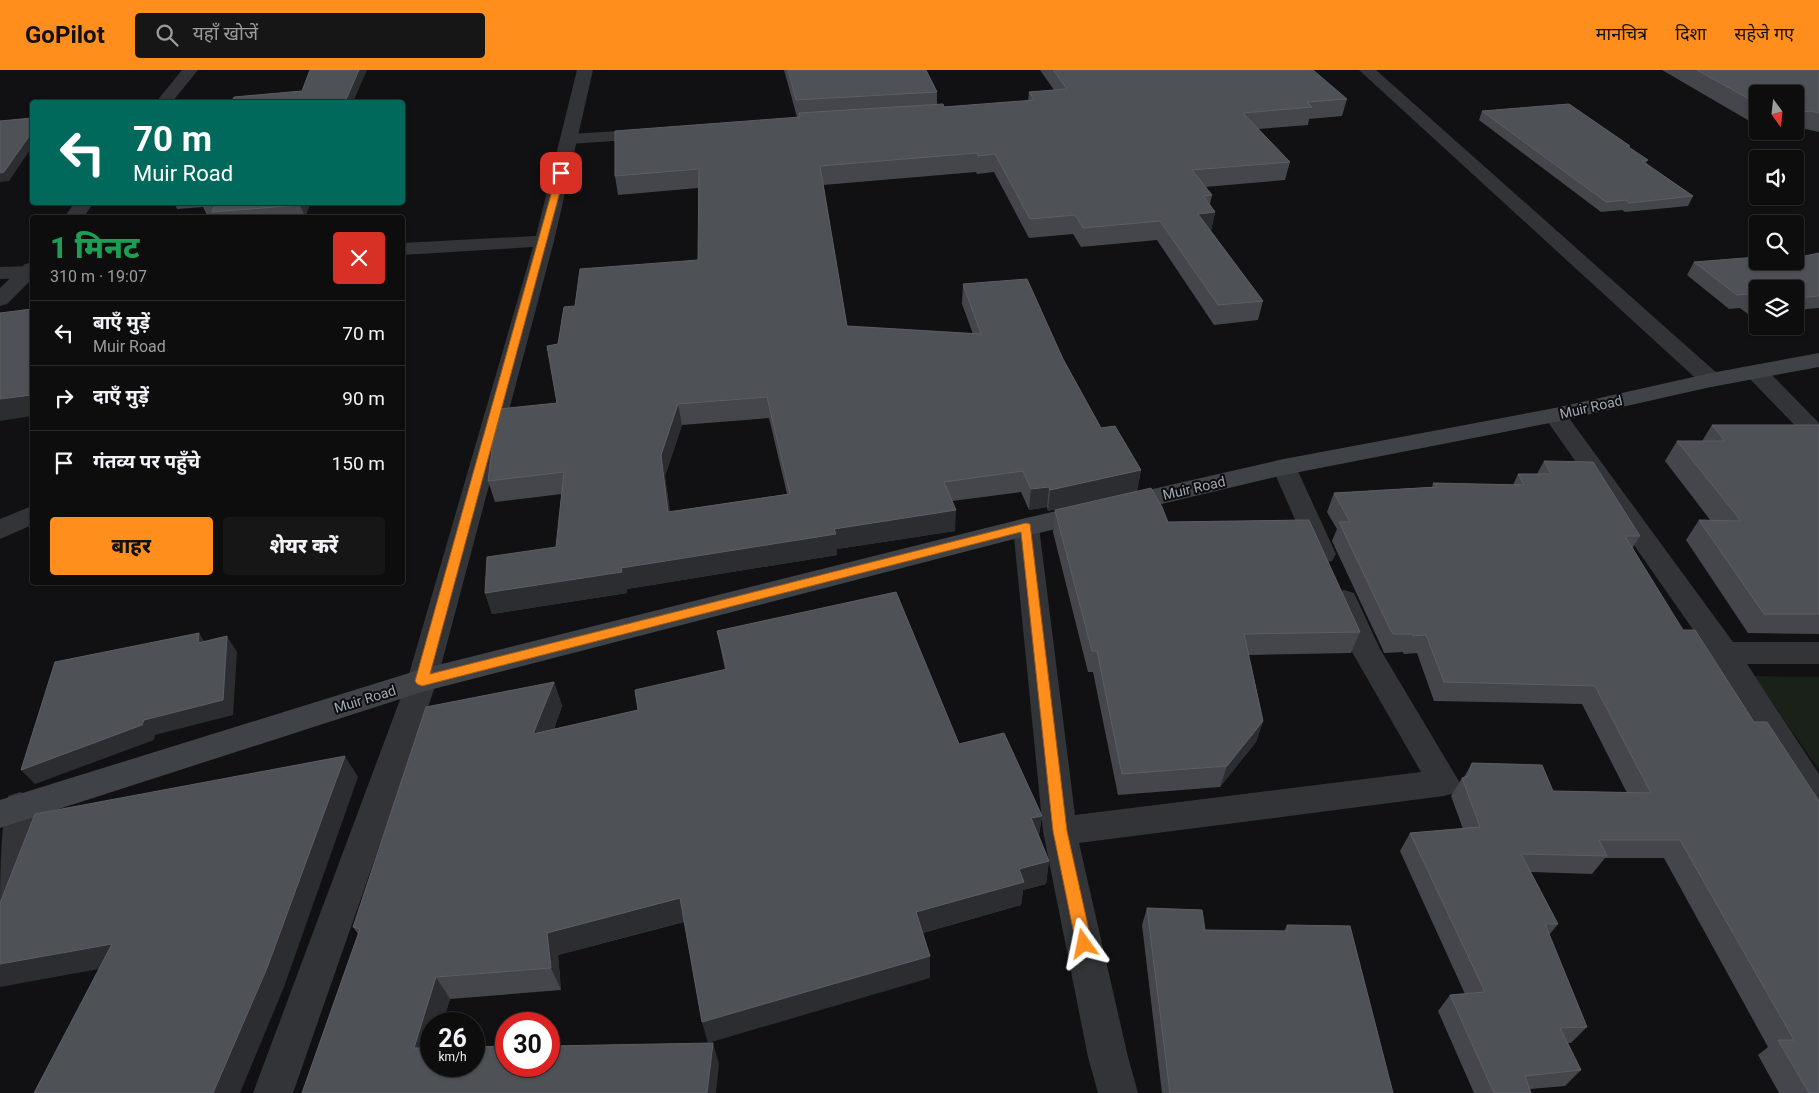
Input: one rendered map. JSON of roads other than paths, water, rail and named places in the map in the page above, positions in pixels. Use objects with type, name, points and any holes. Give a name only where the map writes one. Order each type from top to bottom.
[{"type":"main road","name":"Muir Road","points":[[10,810],[422,681],[1026,527],[1284,467],[1555,415],[1711,380],[1819,360]]},
{"type":"street","points":[[166,100],[190,70]]},
{"type":"street","points":[[274,1093],[422,681],[544,241],[570,139],[585,70]]},
{"type":"street","points":[[1367,70],[1711,380]]},
{"type":"street","points":[[570,139],[669,132]]},
{"type":"street","points":[[405,249],[544,241]]},
{"type":"street","points":[[0,273],[30,271]]},
{"type":"street","points":[[0,300],[30,272]]},
{"type":"street","points":[[1756,372],[1819,437]]},
{"type":"street","points":[[1555,415],[1725,654],[1819,802]]},
{"type":"street","points":[[1060,831],[1444,783],[1367,652],[1284,467]]},
{"type":"street","points":[[0,530],[30,516]]},
{"type":"street","points":[[1026,527],[1060,831],[1108,1057],[1118,1093]]},
{"type":"street","points":[[1725,654],[1819,653]]},
{"type":"street","points":[[0,905],[10,810]]}]
